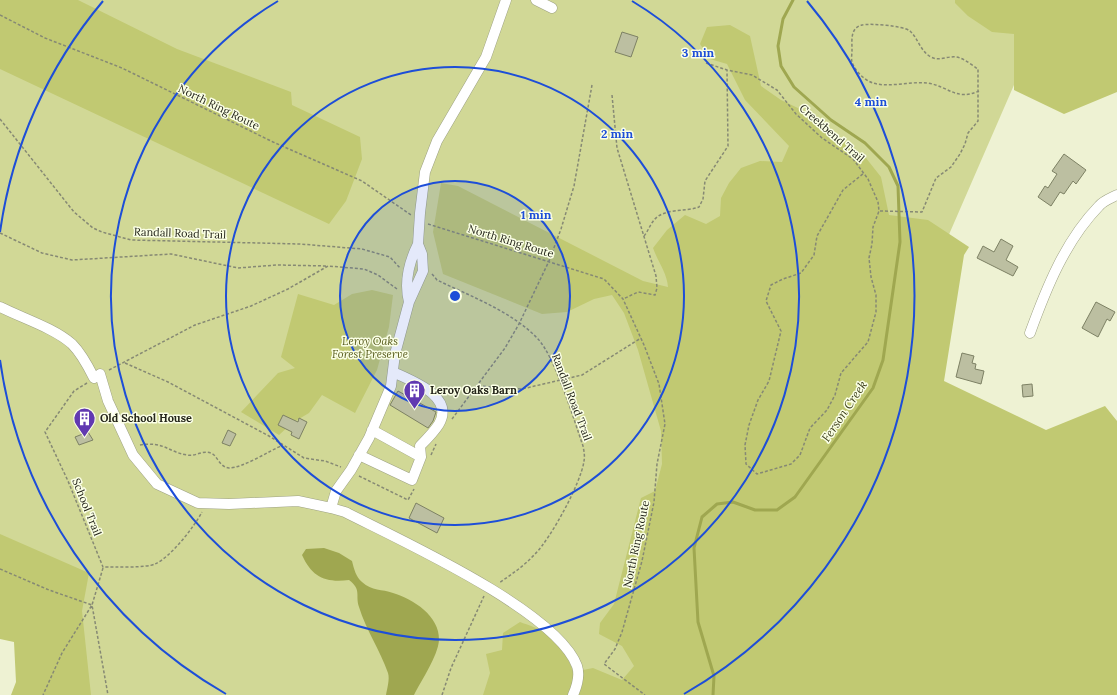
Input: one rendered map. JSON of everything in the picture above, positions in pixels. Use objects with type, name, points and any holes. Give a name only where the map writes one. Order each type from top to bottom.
[{"type":"street","points":[[331,508],[336,491],[351,470],[359,455],[372,430],[391,386],[395,354],[408,298],[408,270],[418,244],[419,217],[425,172],[437,141],[486,57],[506,0]]},
{"type":"street","points":[[536,0],[552,8]]},
{"type":"street","points":[[1030,333],[1039,308],[1067,248],[1099,205],[1117,195]]},
{"type":"street","points":[[408,298],[423,271],[422,254],[418,244]]},
{"type":"street","points":[[0,307],[62,336],[77,351],[97,376],[134,455],[157,484],[198,503],[257,504],[298,501],[345,512],[463,572],[545,626],[569,650],[577,667],[578,675],[573,695]]},
{"type":"street","points":[[393,372],[424,387],[437,397],[442,413],[439,424],[420,446],[425,457]]},
{"type":"street","points":[[372,430],[425,457]]},
{"type":"street","points":[[359,455],[412,480],[425,457]]},
{"type":"path","name":"North Ring Route","points":[[0,15],[45,38],[122,68],[266,139],[362,180],[419,217],[604,279],[623,299],[641,338],[659,384],[665,424],[657,464],[654,502],[642,561],[622,632],[615,650],[604,664],[645,695]]},
{"type":"path","points":[[879,211],[922,212],[936,178],[950,167],[960,154],[968,133],[978,121],[979,91],[978,70],[961,58],[952,57],[940,59],[931,57],[923,50],[909,31],[903,28],[870,24],[861,25],[856,28],[851,35],[852,62],[861,76],[873,83],[934,84],[961,96],[979,91]]},
{"type":"path","name":"Creekbend Trail","points":[[706,63],[727,70],[752,75],[777,90],[796,114],[822,138],[853,159],[864,173],[868,179],[878,202],[879,211],[873,227],[869,258],[871,277],[876,295],[876,312],[868,342],[841,373],[835,395],[827,410],[810,428],[800,455],[791,464],[757,474],[746,464],[745,445],[758,400],[769,381],[773,369],[781,331],[766,301],[771,285],[801,273],[814,256],[817,236],[844,190],[864,173]]},
{"type":"path","points":[[644,237],[655,219],[661,213],[690,210],[699,207],[703,199],[705,181],[728,146],[727,70]]},
{"type":"path","points":[[450,422],[505,348],[519,324],[549,261],[570,201],[592,85]]},
{"type":"path","points":[[612,95],[617,148],[656,276],[657,288],[655,295],[638,292],[623,299]]},
{"type":"path","name":"Randall Road Trail","points":[[0,119],[74,212],[93,228],[102,232],[131,240],[300,244],[362,249],[390,257],[400,268],[405,269]]},
{"type":"path","points":[[0,233],[42,253],[72,260],[172,254],[238,268],[277,265],[328,266],[364,269],[378,275],[408,298]]},
{"type":"path","name":"School Trail","points":[[103,567],[68,480],[45,432],[74,391],[97,376],[126,363],[169,337],[195,325],[251,306],[288,289],[328,266]]},
{"type":"path","name":"Randall Road Trail","points":[[430,273],[437,280],[489,305],[519,324],[539,340],[548,354],[583,446],[585,460],[581,475],[571,497],[536,552],[518,571],[495,585]]},
{"type":"path","points":[[478,386],[522,389],[582,375],[641,338]]},
{"type":"path","points":[[126,363],[168,382],[304,458],[325,462],[351,470],[357,476],[408,500],[414,488]]},
{"type":"path","points":[[136,442],[140,445],[148,443],[160,445],[188,456],[206,452],[213,454],[222,465],[229,468],[242,464],[283,445]]},
{"type":"path","points":[[425,457],[437,442]]},
{"type":"path","points":[[108,695],[92,605],[103,567],[155,564],[178,546],[195,526],[206,504]]},
{"type":"path","points":[[0,569],[49,590],[92,605],[62,653],[43,695]]},
{"type":"path","points":[[442,695],[451,668],[475,612],[488,591]]},
{"type":"green space","name":"Leroy Oaks Forest Preserve","points":[[0,0],[1051,0],[857,446],[1117,695],[22,695],[64,601],[0,571]]},
{"type":"green space","points":[[0,0],[78,0],[177,49],[291,92],[292,105],[360,137],[362,159],[346,201],[329,224],[0,69]]},
{"type":"green space","points":[[955,0],[1117,0],[1117,92],[1064,114],[1014,90],[1014,34],[992,32],[968,16],[955,3]]},
{"type":"green space","points":[[730,25],[750,36],[761,86],[781,100],[800,109],[866,158],[881,177],[889,215],[928,220],[969,247],[964,255],[944,381],[1046,430],[1105,406],[1117,421],[1117,695],[483,695],[490,673],[486,654],[502,650],[503,633],[520,622],[540,630],[555,642],[566,656],[573,672],[593,668],[622,680],[634,666],[622,646],[599,634],[600,623],[614,604],[641,498],[655,491],[662,464],[661,431],[638,350],[624,313],[612,295],[594,299],[567,312],[542,314],[443,274],[433,232],[441,183],[458,186],[643,281],[668,287],[664,272],[653,248],[667,230],[685,215],[706,224],[720,216],[721,198],[729,183],[741,168],[760,161],[782,162],[789,146],[745,100],[727,64],[710,59],[700,44],[707,27]]},
{"type":"green space","points":[[372,290],[393,295],[389,327],[377,370],[355,413],[322,395],[309,413],[292,423],[279,435],[241,412],[278,373],[295,368],[281,357],[298,294],[334,305],[352,294]]},
{"type":"green space","points":[[0,534],[89,573],[82,611],[91,695],[11,695],[16,682],[14,642],[0,639]]},
{"type":"shaded area","points":[[324,548],[339,553],[352,561],[354,570],[360,580],[366,585],[393,593],[417,604],[435,623],[439,640],[436,653],[414,695],[386,695],[389,675],[362,615],[358,603],[357,590],[349,580],[340,581],[320,577],[310,569],[302,555],[306,549]]},
{"type":"building","points":[[622,32],[638,37],[631,57],[615,52]]},
{"type":"building","points":[[1064,154],[1086,170],[1076,184],[1073,181],[1064,194],[1060,192],[1051,206],[1038,197],[1045,186],[1048,188],[1057,174],[1052,171]]},
{"type":"building","points":[[1001,239],[1013,246],[1006,260],[1018,267],[1013,276],[977,258],[983,246],[994,252]]},
{"type":"building","points":[[1096,302],[1115,312],[1110,321],[1107,319],[1098,337],[1082,328]]},
{"type":"building","points":[[962,353],[974,356],[972,363],[976,364],[975,369],[984,371],[981,384],[956,377]]},
{"type":"building","points":[[1032,384],[1033,396],[1023,397],[1022,385]]},
{"type":"building","name":"Leroy Oaks Barn","points":[[398,391],[436,412],[433,421],[428,428],[390,405]]},
{"type":"building","points":[[283,415],[298,422],[299,418],[307,422],[299,439],[291,435],[292,432],[278,425]]},
{"type":"building","points":[[228,430],[236,434],[230,446],[222,443]]},
{"type":"building","name":"Old School House","points":[[88,432],[93,440],[79,445],[75,437]]},
{"type":"building","points":[[416,503],[444,518],[437,533],[409,518]]},
{"type":"waterway","name":"Ferson Creek","points":[[713,695],[714,676],[698,622],[694,548],[702,517],[717,504],[733,502],[755,510],[777,510],[795,497],[873,388],[883,360],[900,242],[898,186],[889,167],[865,143],[831,120],[794,87],[781,66],[778,46],[783,19],[793,0]]},
{"type":"place","name":"Leroy Oaks Barn","points":[[415,410]]},
{"type":"place","name":"Old School House","points":[[84,438]]}]
